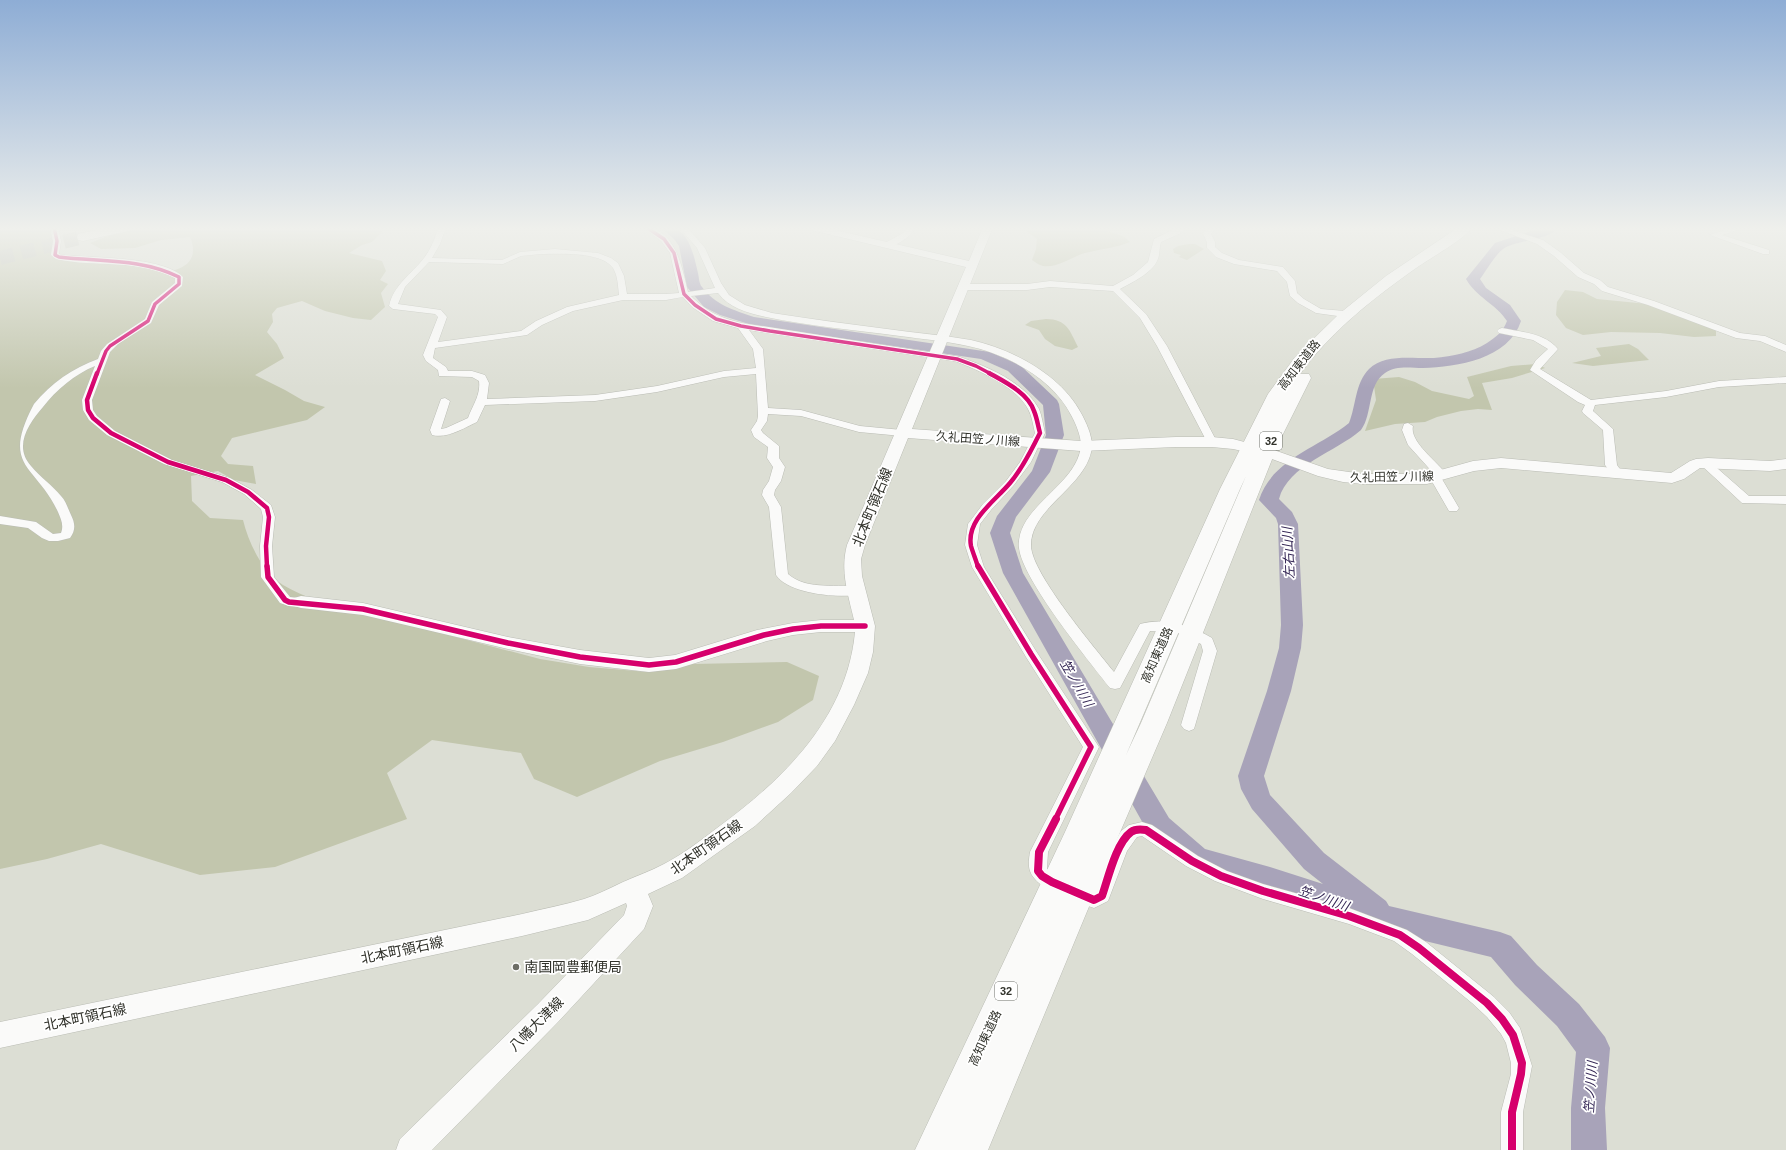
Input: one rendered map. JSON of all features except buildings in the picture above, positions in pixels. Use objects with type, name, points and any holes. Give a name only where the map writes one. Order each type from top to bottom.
[{"type":"highway","name":"高知東道路","points":[[934,1150],[1067,889],[1090,838],[1154,723],[1192,632],[1258,450],[1266,414],[1282,386],[1308,351],[1345,314],[1390,281]]},
{"type":"highway","name":"高知東道路","points":[[1090,838],[1137,700],[1230,488],[1258,450],[1319,354],[1348,324],[1383,294],[1402,281]]},
{"type":"highway","name":"高知東道路","points":[[969,1150],[1067,889]]},
{"type":"main road","name":"北本町領石線","points":[[0,1035],[522,926],[588,909],[673,871],[705,850],[747,818],[783,787],[809,760],[827,735],[844,705],[858,673],[863,652],[865,626],[853,576],[852,559],[856,545],[902,433],[967,281]]},
{"type":"main road","name":"久礼田笠ノ川線","points":[[902,433],[1084,446],[1212,442],[1258,450],[1343,478],[1415,479],[1439,477],[1473,466],[1501,463],[1672,478],[1678,476],[1696,464],[1705,463],[1770,466],[1786,464]]},
{"type":"main road","points":[[301,602],[363,609],[580,657],[649,665],[676,662],[764,635],[793,629],[821,626],[865,626]]},
{"type":"main road","name":"八幡大津線","points":[[411,1150],[635,922],[640,906],[634,889]]},
{"type":"street","points":[[179,281],[179,284],[157,302],[152,310],[152,317],[146,324],[110,345],[101,361],[100,371],[87,400],[88,410],[93,418],[110,432],[168,462],[226,480],[248,492],[267,508],[269,517],[266,546],[268,577],[285,600],[289,602],[301,602]]},
{"type":"street","points":[[406,281],[394,296],[393,306],[438,312],[443,317],[428,355],[429,359],[443,369],[442,374],[477,374],[483,378],[485,382],[481,402],[473,420],[449,431],[436,433],[435,430],[445,401]]},
{"type":"street","points":[[621,281],[623,297]]},
{"type":"street","points":[[683,281],[688,294],[705,313],[716,319],[741,326],[938,347],[970,343],[994,351],[1038,372],[1059,388],[1072,405],[1082,425],[1084,446],[1080,460],[1066,484],[1045,505],[1029,528],[1024,550],[1038,580],[1089,652],[1115,684],[1145,627],[1157,625],[1169,626],[1192,632],[1207,641],[1210,651],[1189,725]]},
{"type":"street","points":[[715,281],[718,290],[726,298],[756,313],[938,347],[957,359],[976,366],[1007,383],[1026,398],[1034,410],[1040,433],[1038,443],[1010,483],[987,507],[974,524],[971,546],[978,568],[1091,747],[1039,852],[1037,865],[1041,876],[1094,900],[1102,896],[1120,848],[1130,832],[1140,828],[1146,830],[1189,860],[1220,876],[1246,886],[1342,913],[1392,931],[1412,942],[1439,966],[1480,997],[1504,1022],[1516,1040],[1522,1067],[1513,1100],[1511,1124],[1512,1150]]},
{"type":"street","points":[[964,287],[1027,287],[1050,284],[1115,289],[1130,281]]},
{"type":"street","points":[[1290,281],[1293,294],[1301,301],[1319,311],[1345,314]]},
{"type":"street","points":[[1594,281],[1605,289],[1651,303],[1739,336],[1762,338],[1786,349]]},
{"type":"street","points":[[1115,289],[1143,316],[1162,346],[1212,442]]},
{"type":"street","points":[[432,346],[524,333],[554,315],[570,309],[623,297],[666,297],[718,290]]},
{"type":"street","points":[[741,326],[758,349],[762,421],[756,430],[758,435],[774,446],[773,458],[779,467],[775,481],[769,490],[768,495],[775,507],[782,575],[786,580],[800,585],[835,592],[857,592]]},
{"type":"street","points":[[1507,332],[1540,340],[1550,345],[1553,349],[1552,352],[1539,361],[1535,370],[1582,400],[1590,403],[1666,394],[1719,384],[1786,380]]},
{"type":"street","points":[[0,520],[33,525],[47,538],[57,538],[66,535],[68,530],[68,522],[57,498],[26,467],[19,456],[17,439],[32,412],[45,397],[72,374],[82,368],[101,361]]},
{"type":"street","points":[[481,402],[595,398],[657,389],[724,374],[760,370]]},
{"type":"street","points":[[1590,403],[1590,408],[1587,411],[1608,429],[1611,466],[1616,472]]},
{"type":"street","points":[[762,411],[801,413],[859,429],[902,433]]},
{"type":"street","points":[[1408,426],[1407,430],[1412,443],[1439,477],[1453,508]]},
{"type":"street","points":[[1705,463],[1746,500],[1786,500]]},
{"type":"green space","points":[[0,281],[381,281],[388,284],[381,293],[385,307],[371,320],[353,318],[325,311],[302,301],[277,308],[272,314],[273,322],[267,332],[277,344],[284,358],[255,375],[304,401],[325,407],[307,420],[232,438],[221,456],[228,464],[253,466],[256,484],[234,480],[218,471],[191,476],[192,501],[210,518],[243,520],[257,556],[275,579],[283,585],[315,600],[540,659],[589,667],[648,672],[693,664],[787,662],[819,676],[813,700],[778,722],[723,742],[660,761],[577,797],[534,779],[521,753],[432,740],[387,773],[407,819],[275,867],[200,875],[101,844],[47,859],[0,869]]},
{"type":"green space","points":[[1565,290],[1583,292],[1597,299],[1648,304],[1716,329],[1716,336],[1694,337],[1660,333],[1611,332],[1583,335],[1566,328],[1556,315],[1557,302]]},
{"type":"green space","points":[[1046,319],[1059,321],[1067,327],[1078,347],[1072,350],[1055,346],[1045,339],[1039,330],[1025,325],[1031,321]]},
{"type":"green space","points":[[1629,344],[1638,349],[1649,360],[1593,366],[1572,363],[1601,356],[1596,348]]},
{"type":"green space","points":[[1536,364],[1545,368],[1512,378],[1482,383],[1492,410],[1478,409],[1461,411],[1437,417],[1425,422],[1395,424],[1365,431],[1376,400],[1373,379],[1399,377],[1415,382],[1432,391],[1469,399],[1474,396],[1467,377],[1511,366]]},
{"type":"waterway","name":"笠ノ川川","points":[[693,281],[694,287],[709,304],[725,312],[752,321],[985,355],[1014,368],[1051,404],[1055,435],[1041,472],[1007,516],[1000,533],[1013,573],[1159,826],[1196,858],[1270,879],[1388,919],[1500,946],[1526,975],[1568,1015],[1593,1048],[1588,1108],[1589,1150]]},
{"type":"waterway","name":"左右山川","points":[[1376,910],[1314,861],[1261,802],[1254,789],[1251,776],[1279,691],[1290,648],[1292,625],[1288,524],[1285,516],[1269,500],[1272,488],[1291,468],[1355,427],[1359,420],[1367,385],[1370,378],[1380,368],[1397,363],[1433,363],[1462,359],[1488,349],[1505,337],[1514,321],[1504,308],[1481,291],[1474,281]]},
{"type":"cycle path","points":[[179,281],[179,284],[157,301],[148,321],[141,327],[115,342],[106,351],[87,400],[88,410],[93,418],[111,433],[168,462],[226,480],[248,492],[267,508],[269,517],[266,546],[268,577],[285,600],[289,602],[363,609],[508,643],[580,657],[649,665],[676,662],[764,635],[793,629],[821,626],[865,626]]},
{"type":"cycle path","points":[[681,281],[684,294],[695,305],[716,319],[741,326],[770,331],[957,359],[976,366],[1007,383],[1026,398],[1034,410],[1040,433],[1025,462],[1010,483],[987,507],[974,524],[971,545],[978,567],[1031,654],[1091,747],[1039,852],[1038,871],[1046,879],[1059,886],[1094,900],[1102,896],[1118,851],[1127,836],[1135,830],[1142,829],[1146,830],[1173,849],[1211,872],[1263,891],[1349,916],[1400,935],[1419,948],[1487,1003],[1502,1019],[1513,1035],[1522,1066],[1512,1112],[1512,1150]]},
{"type":"place","name":"南国岡豊郵便局","points":[[516,967]]}]
